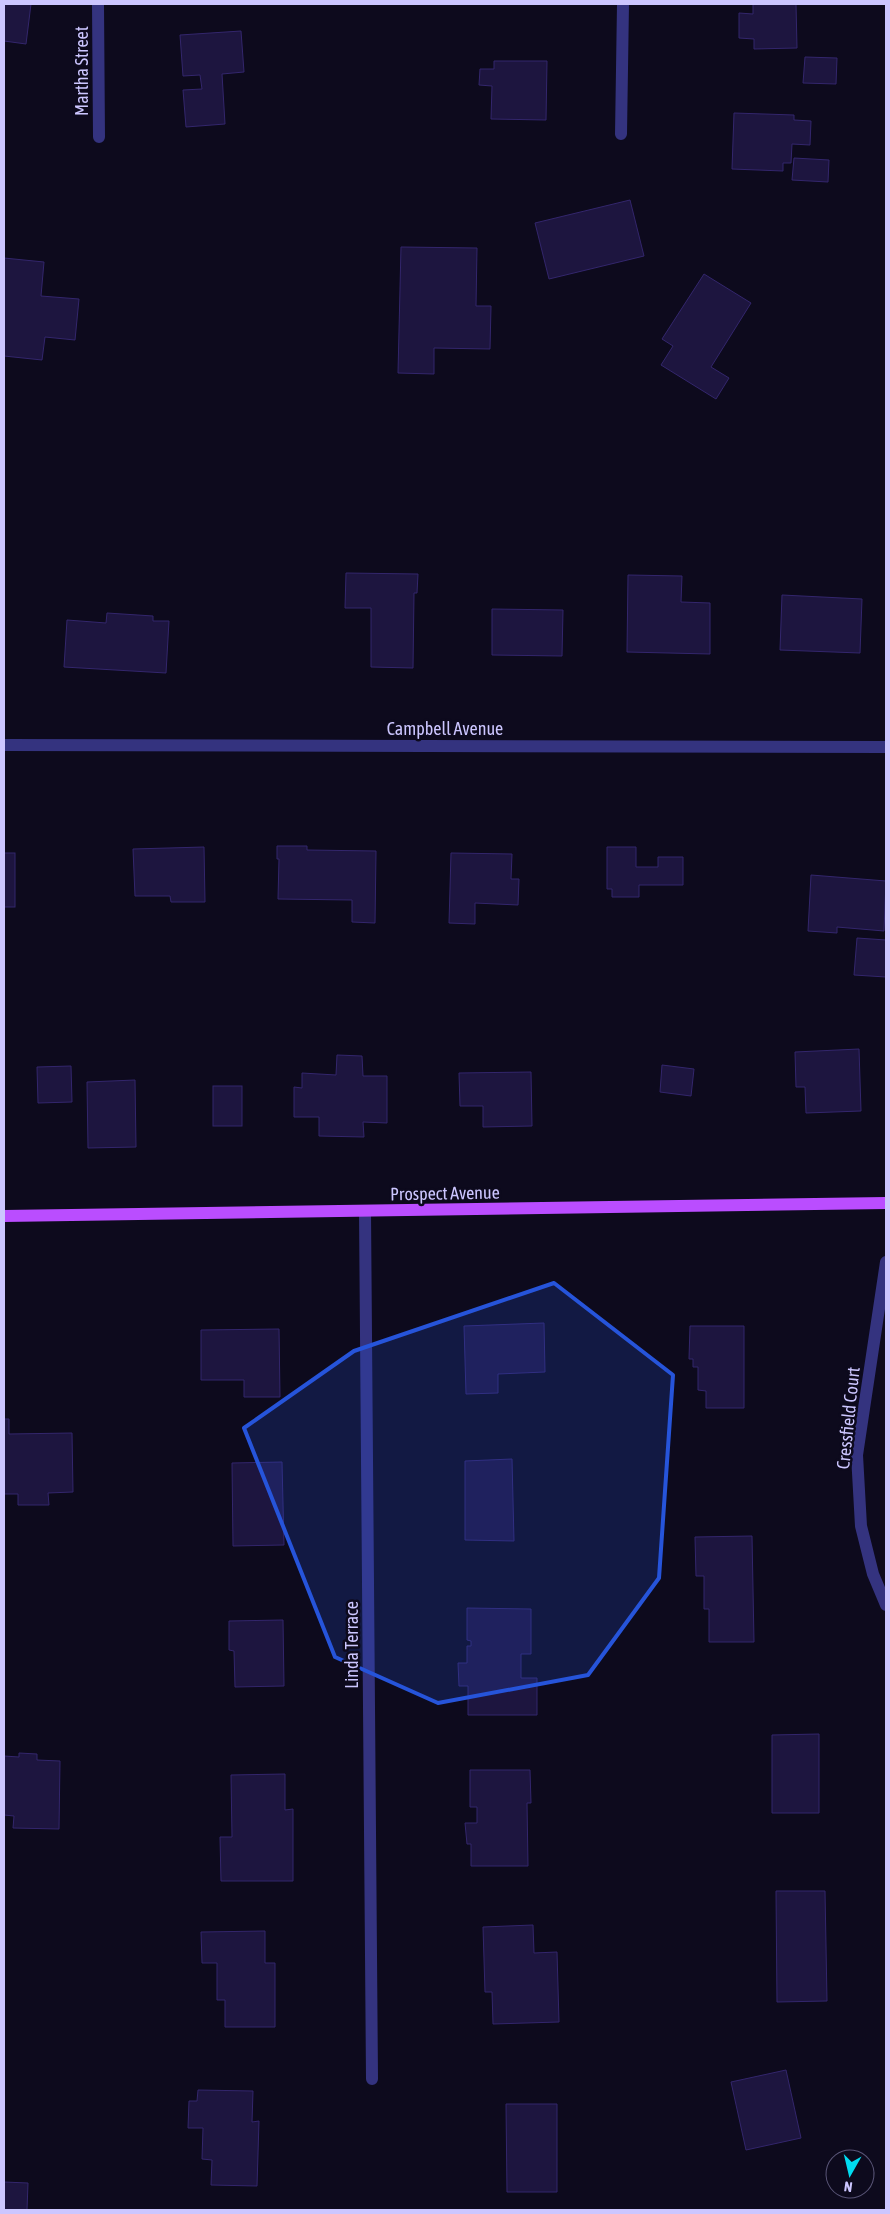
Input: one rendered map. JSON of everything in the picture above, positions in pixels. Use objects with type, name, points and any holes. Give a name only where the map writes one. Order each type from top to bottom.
[{"type":"main road","name":"Prospect Avenue","points":[[4,1216],[886,1203]]},
{"type":"street","name":"Martha Street","points":[[98,4],[99,137]]},
{"type":"street","points":[[621,134],[623,4]]},
{"type":"street","name":"Campbell Avenue","points":[[4,745],[886,746]]},
{"type":"street","name":"Linda Terrace","points":[[365,1211],[372,2079]]},
{"type":"street","name":"Cressfield Court","points":[[886,1262],[858,1455],[861,1526],[873,1574],[886,1605]]},
{"type":"highlighted area","points":[[554,1283],[673,1375],[659,1578],[588,1675],[438,1703],[335,1657],[244,1428],[354,1351]]},
{"type":"building","points":[[4,4],[31,4],[26,44],[4,41]]},
{"type":"building","points":[[753,4],[796,4],[797,48],[754,49],[754,39],[739,38],[739,13],[753,14]]},
{"type":"building","points":[[241,31],[244,72],[222,74],[225,124],[186,127],[183,90],[202,89],[200,75],[183,76],[180,35]]},
{"type":"building","points":[[805,57],[837,58],[836,84],[803,83]]},
{"type":"building","points":[[494,61],[547,61],[546,120],[491,119],[492,86],[479,85],[480,69],[494,69]]},
{"type":"building","points":[[734,113],[794,115],[794,120],[811,121],[810,145],[792,144],[791,163],[783,163],[783,171],[732,169]]},
{"type":"building","points":[[794,158],[829,160],[828,182],[792,180]]},
{"type":"building","points":[[630,200],[644,256],[549,279],[535,223]]},
{"type":"building","points":[[401,247],[477,248],[476,306],[491,306],[490,349],[434,348],[434,374],[398,373]]},
{"type":"building","points":[[4,258],[44,262],[41,296],[79,299],[75,340],[45,337],[42,360],[4,356]]},
{"type":"building","points":[[704,274],[751,303],[711,367],[729,378],[716,399],[661,365],[673,346],[662,339]]},
{"type":"building","points":[[346,573],[418,574],[417,593],[414,593],[413,668],[371,667],[371,608],[345,608]]},
{"type":"building","points":[[628,575],[682,576],[681,602],[710,603],[710,654],[627,652]]},
{"type":"building","points":[[782,595],[862,599],[860,653],[780,650]]},
{"type":"building","points":[[492,609],[563,610],[562,656],[492,655]]},
{"type":"building","points":[[107,613],[153,616],[153,621],[169,621],[166,673],[64,667],[67,620],[106,623]]},
{"type":"building","points":[[277,846],[307,846],[307,850],[376,851],[375,923],[352,922],[352,900],[278,899],[279,859],[277,859]]},
{"type":"building","points":[[204,847],[205,902],[171,902],[170,896],[135,896],[133,849]]},
{"type":"building","points":[[607,847],[636,847],[636,867],[658,867],[658,857],[683,857],[683,885],[639,885],[639,897],[612,897],[612,889],[607,889]]},
{"type":"building","points":[[4,853],[15,853],[15,907],[4,907]]},
{"type":"building","points":[[451,853],[512,854],[511,879],[519,879],[518,905],[475,903],[475,924],[449,923]]},
{"type":"building","points":[[811,875],[886,881],[884,931],[837,927],[837,933],[808,931]]},
{"type":"building","points":[[857,938],[886,940],[886,977],[854,975]]},
{"type":"building","points":[[859,1049],[861,1111],[806,1113],[805,1087],[796,1087],[795,1052]]},
{"type":"building","points":[[337,1055],[362,1056],[363,1076],[387,1076],[387,1123],[363,1122],[364,1137],[319,1136],[319,1117],[294,1117],[294,1087],[302,1088],[302,1073],[336,1075]]},
{"type":"building","points":[[662,1065],[694,1069],[691,1096],[660,1092]]},
{"type":"building","points":[[71,1066],[72,1102],[38,1103],[37,1067]]},
{"type":"building","points":[[531,1072],[532,1126],[483,1127],[483,1106],[460,1106],[459,1073]]},
{"type":"building","points":[[135,1080],[136,1147],[88,1148],[87,1082]]},
{"type":"building","points":[[213,1086],[242,1086],[242,1126],[213,1126]]},
{"type":"building","points":[[544,1323],[545,1372],[498,1374],[498,1393],[466,1394],[464,1326]]},
{"type":"building","points":[[690,1326],[744,1326],[744,1408],[706,1408],[706,1391],[698,1390],[698,1367],[693,1367],[693,1359],[689,1359]]},
{"type":"building","points":[[279,1329],[280,1397],[244,1397],[244,1380],[201,1380],[201,1330]]},
{"type":"building","points":[[4,1419],[9,1419],[9,1434],[72,1433],[73,1492],[48,1493],[49,1505],[18,1505],[18,1494],[4,1494]]},
{"type":"building","points":[[512,1459],[514,1541],[465,1540],[465,1461]]},
{"type":"building","points":[[282,1462],[284,1545],[233,1546],[232,1463]]},
{"type":"building","points":[[752,1536],[754,1642],[709,1642],[709,1609],[704,1609],[704,1576],[696,1576],[695,1537]]},
{"type":"building","points":[[467,1608],[531,1609],[531,1654],[521,1654],[521,1678],[537,1678],[537,1715],[468,1715],[468,1686],[459,1686],[458,1663],[467,1663],[467,1646],[471,1646],[471,1641],[467,1640]]},
{"type":"building","points":[[283,1620],[284,1686],[235,1687],[234,1651],[229,1650],[229,1621]]},
{"type":"building","points":[[819,1734],[819,1813],[772,1813],[772,1735]]},
{"type":"building","points":[[19,1753],[37,1754],[37,1760],[60,1761],[59,1829],[13,1828],[14,1816],[4,1815],[4,1756],[19,1757]]},
{"type":"building","points":[[470,1770],[530,1770],[531,1803],[527,1803],[528,1866],[471,1866],[471,1844],[467,1844],[465,1823],[477,1823],[477,1807],[470,1807]]},
{"type":"building","points":[[285,1774],[285,1810],[293,1809],[293,1881],[221,1881],[220,1837],[232,1837],[231,1775]]},
{"type":"building","points":[[776,1891],[825,1891],[827,2001],[777,2002]]},
{"type":"building","points":[[533,1925],[534,1953],[557,1952],[559,2022],[493,2024],[492,1992],[485,1992],[483,1927]]},
{"type":"building","points":[[265,1931],[265,1963],[275,1963],[275,2027],[225,2027],[225,2000],[217,2000],[217,1963],[202,1963],[201,1932]]},
{"type":"building","points":[[786,2070],[801,2138],[746,2150],[731,2082]]},
{"type":"building","points":[[198,2090],[253,2091],[252,2122],[259,2121],[257,2186],[211,2185],[212,2160],[202,2159],[203,2128],[188,2128],[189,2101],[197,2101]]},
{"type":"building","points":[[506,2104],[557,2104],[557,2192],[507,2192]]},
{"type":"building","points":[[4,2182],[28,2183],[27,2210],[4,2210]]}]
